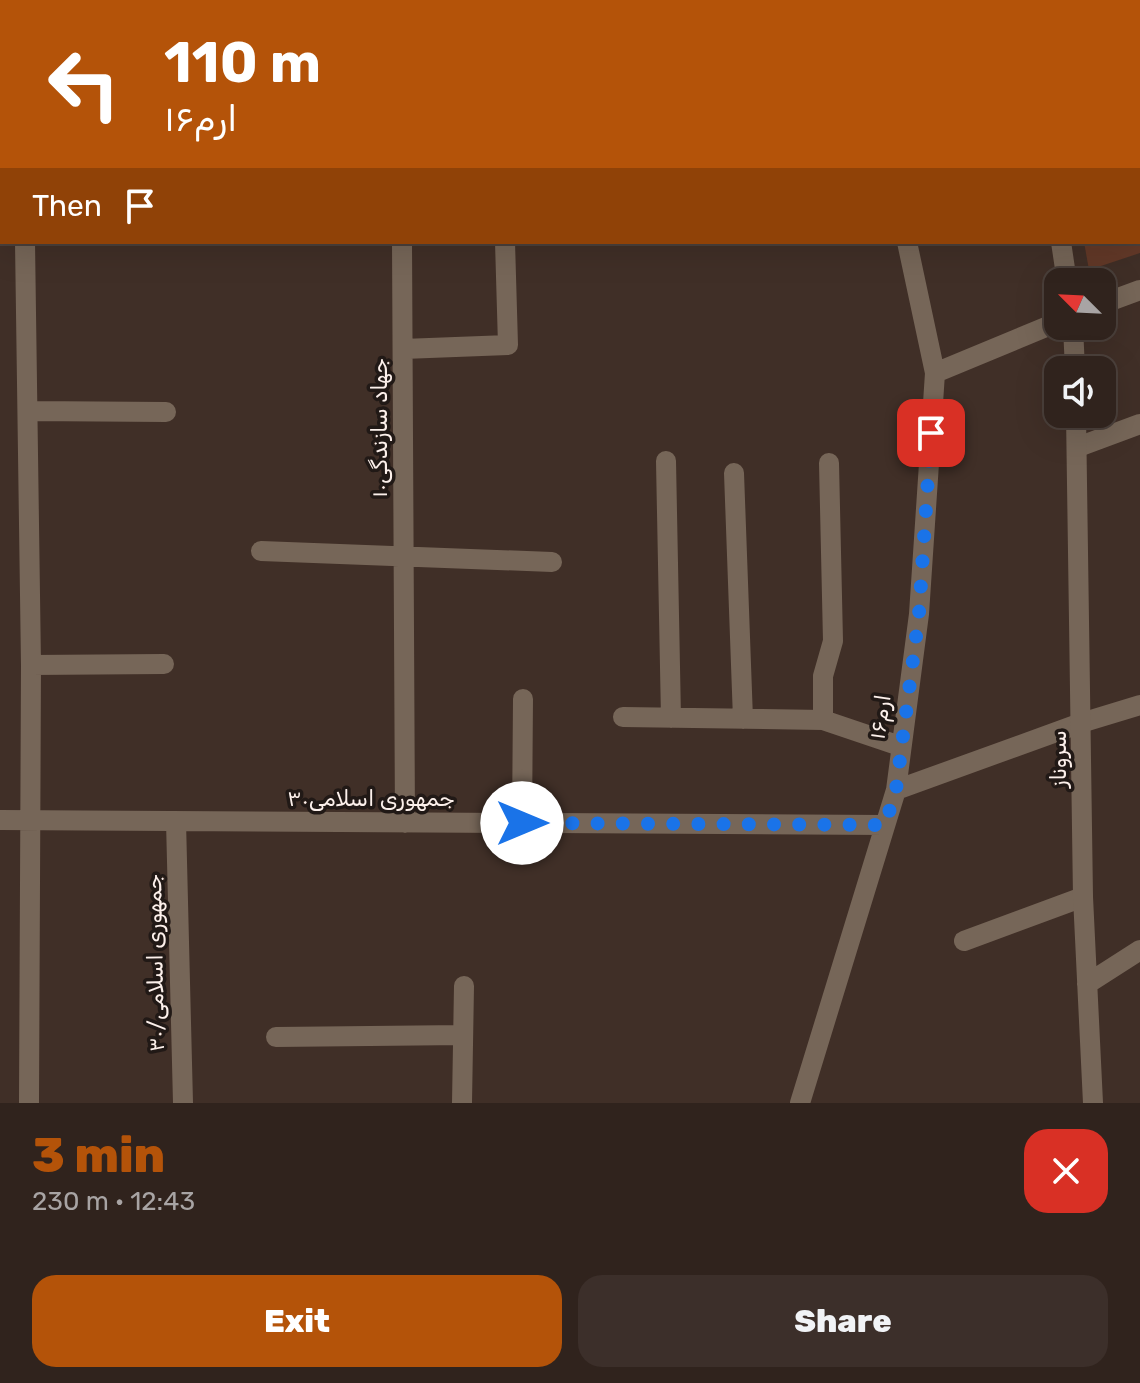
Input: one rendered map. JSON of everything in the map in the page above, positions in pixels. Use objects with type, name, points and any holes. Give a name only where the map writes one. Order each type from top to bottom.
[{"type":"street","points":[[25,244],[31,665],[29,1103]]},
{"type":"street","name":"جهاد سازندگی۱۰","points":[[402,244],[405,823]]},
{"type":"street","points":[[403,349],[508,345],[505,244]]},
{"type":"street","name":"ارم۱۶","points":[[800,1103],[896,790],[919,614],[935,373],[907,244]]},
{"type":"street","points":[[1061,244],[1065,268]]},
{"type":"street","points":[[1116,299],[1140,290]]},
{"type":"street","points":[[935,373],[1044,328]]},
{"type":"street","points":[[29,411],[166,412]]},
{"type":"street","points":[[1078,447],[1140,424]]},
{"type":"street","name":"سروناز","points":[[1077,428],[1083,897],[1093,1103]]},
{"type":"street","points":[[666,461],[671,718]]},
{"type":"street","points":[[823,720],[823,676],[833,641],[829,463]]},
{"type":"street","points":[[734,473],[743,719]]},
{"type":"street","points":[[261,551],[552,562]]},
{"type":"street","points":[[31,665],[164,664]]},
{"type":"street","points":[[522,823],[523,699]]},
{"type":"street","points":[[896,790],[1081,723],[1140,705]]},
{"type":"street","points":[[623,717],[823,720],[900,746]]},
{"type":"street","name":"جمهوری اسلامی۳۰","points":[[0,820],[885,825]]},
{"type":"street","name":"۳۰/جمهوری اسلامی","points":[[176,821],[183,1103]]},
{"type":"street","points":[[964,941],[1083,897]]},
{"type":"street","points":[[1087,984],[1140,950]]},
{"type":"street","points":[[462,1103],[464,986]]},
{"type":"street","points":[[276,1037],[463,1035]]},
{"type":"building","points":[[1084,244],[1140,244],[1140,253],[1089,268]]},
{"type":"route","points":[[522,823],[885,825],[896,790],[919,614],[931,433]]}]
